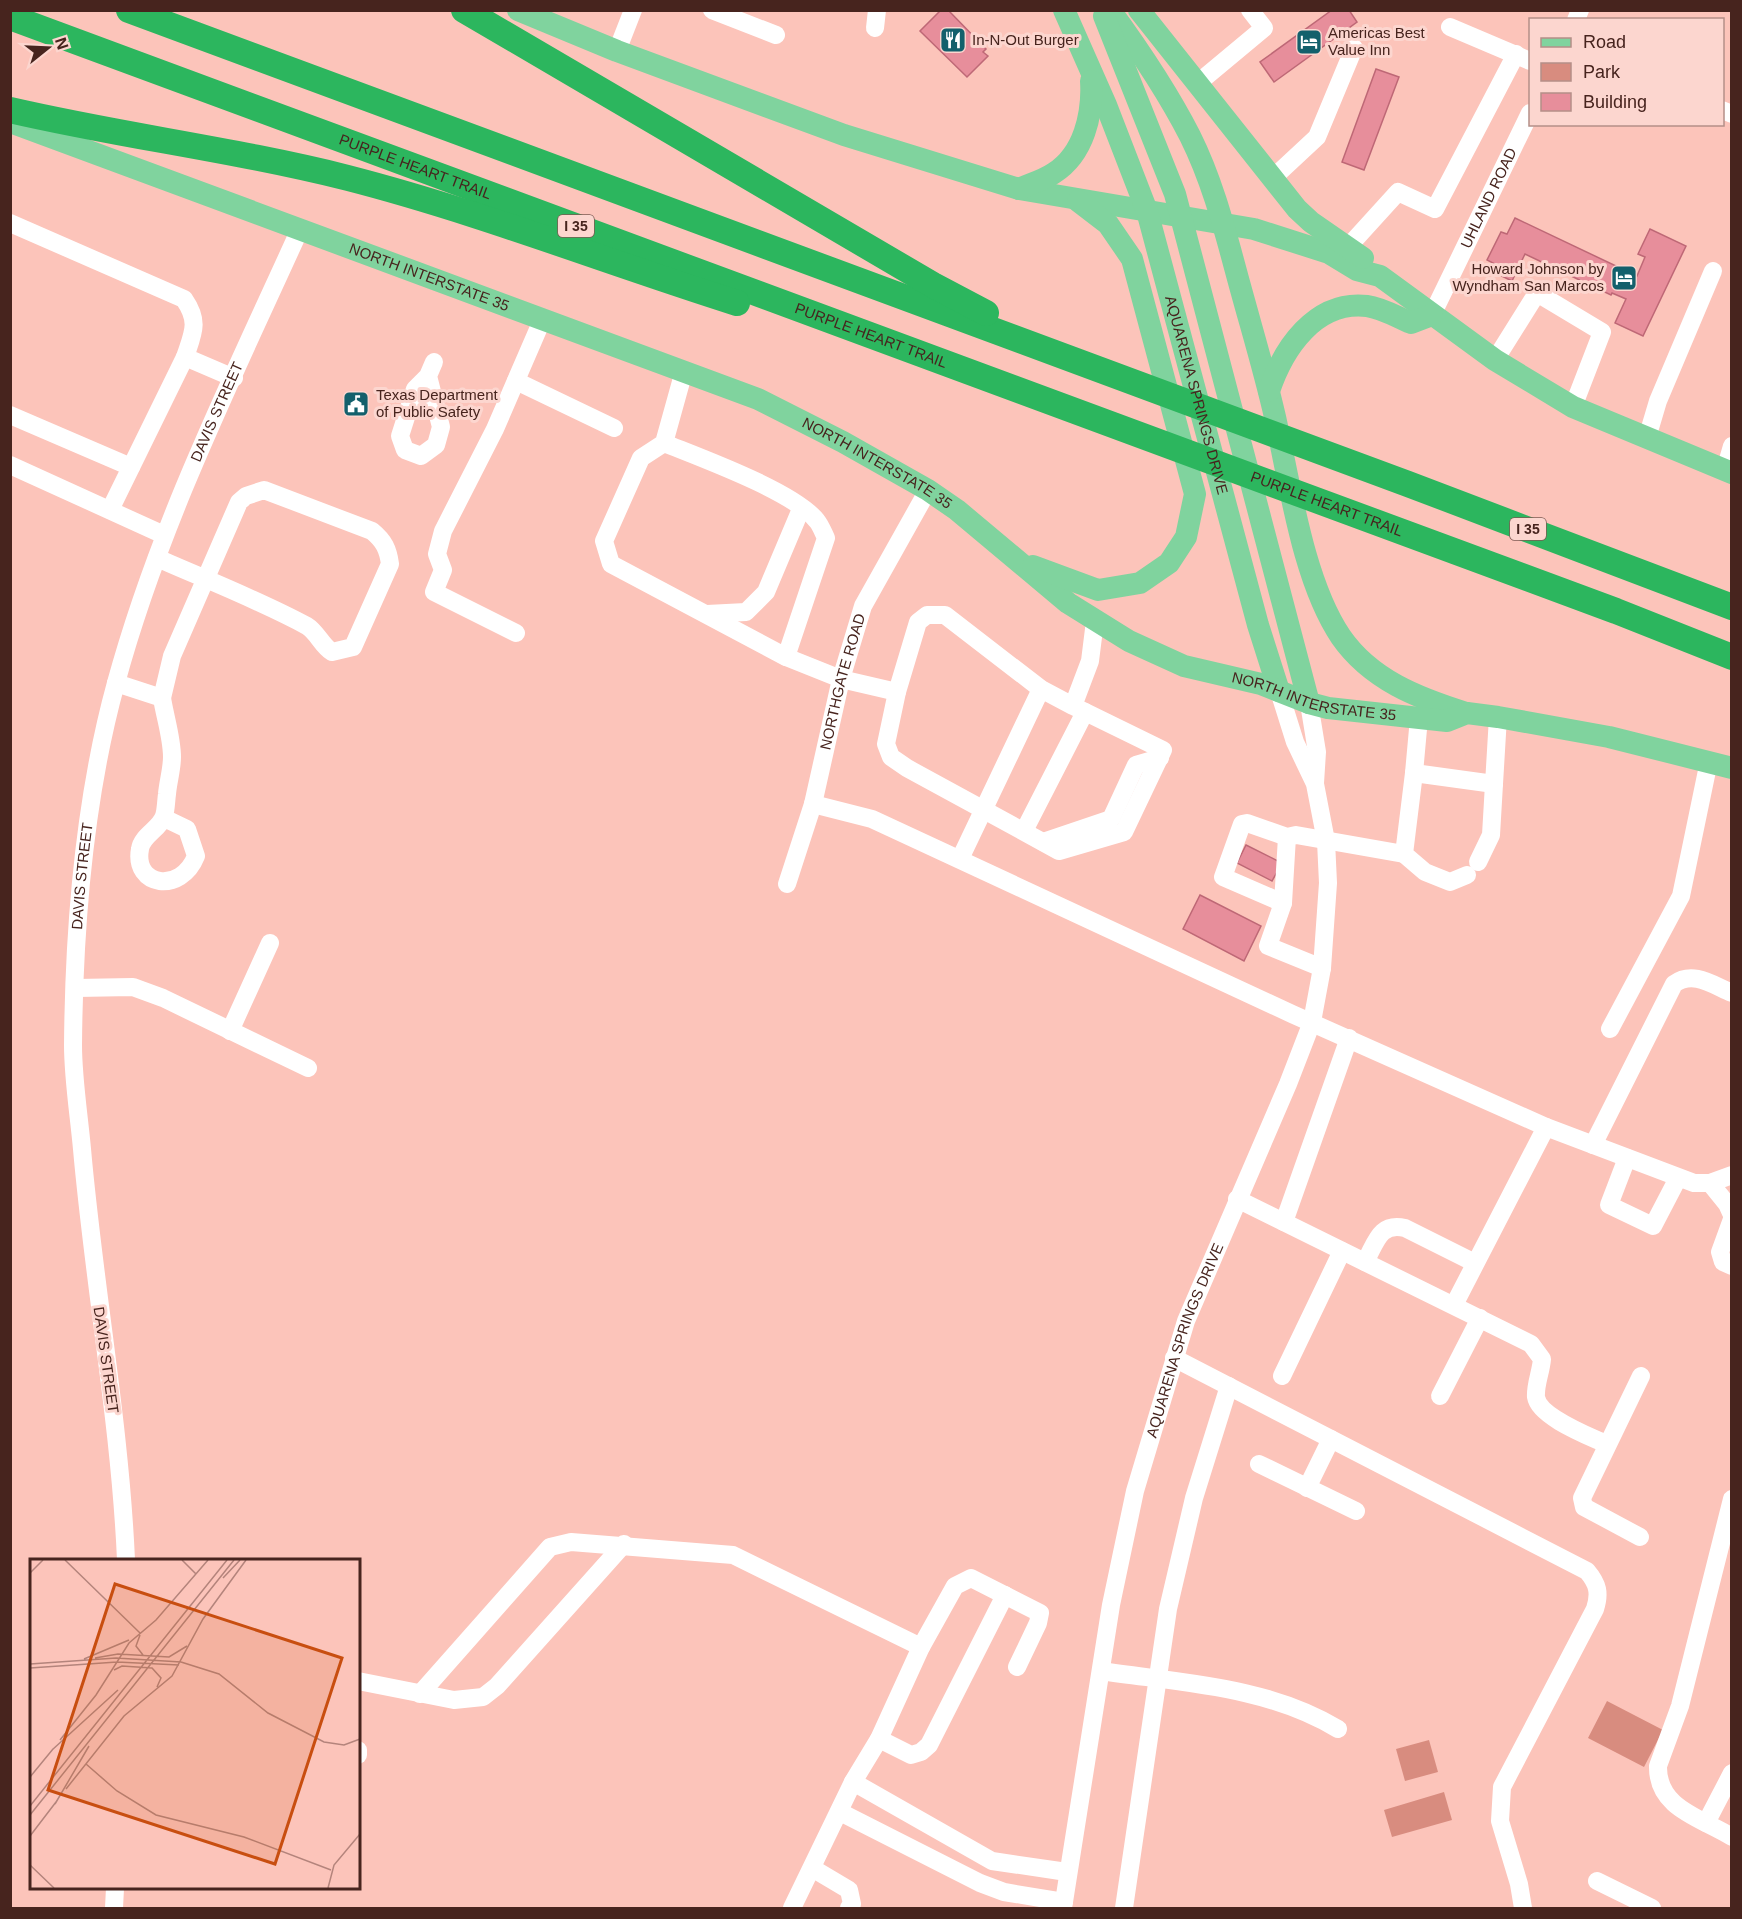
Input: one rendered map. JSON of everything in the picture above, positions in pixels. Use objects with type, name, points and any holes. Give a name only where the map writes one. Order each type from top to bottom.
[{"type":"highway","name":"I 35","points":[[129,10],[1137,383],[1731,608]]},
{"type":"highway","points":[[464,10],[933,285],[1076,361]]},
{"type":"highway","name":"PURPLE HEART TRAIL","points":[[10,17],[1330,505],[1731,657]]},
{"type":"highway","points":[[10,110],[74,125],[281,162],[436,203],[651,276],[1083,414]]},
{"type":"main road","points":[[518,10],[617,51],[844,135],[1019,189],[1224,223],[1296,241],[1329,253],[1357,270],[1380,276],[1495,360],[1573,407],[1728,472]]},
{"type":"main road","name":"AQUARENA SPRINGS DRIVE","points":[[1064,10],[1091,76],[1106,105],[1147,211],[1258,625],[1279,691]]},
{"type":"main road","name":"AQUARENA SPRINGS DRIVE","points":[[1102,10],[1182,216],[1309,703]]},
{"type":"main road","points":[[1110,10],[1148,60],[1181,119],[1217,200],[1269,391],[1311,573],[1320,598],[1341,637],[1357,657],[1404,691],[1467,713]]},
{"type":"main road","points":[[1139,10],[1311,222],[1375,266],[1380,276]]},
{"type":"main road","points":[[1019,189],[1053,174],[1067,163],[1084,135],[1093,100],[1091,76]]},
{"type":"main road","name":"NORTH INTERSTATE 35","points":[[10,122],[758,399],[843,441],[928,490],[957,510],[1068,603],[1129,641],[1184,666],[1261,684],[1309,703],[1447,721],[1467,713],[1498,717],[1609,737],[1731,768]]},
{"type":"main road","points":[[1017,560],[1098,590],[1140,583],[1169,563],[1186,537],[1195,494],[1132,259],[1108,224],[1076,199]]},
{"type":"main road","points":[[1269,391],[1277,365],[1303,330],[1317,319],[1352,306],[1379,309],[1411,323],[1431,315]]},
{"type":"street","points":[[617,51],[633,10]]},
{"type":"street","points":[[712,10],[776,35]]},
{"type":"street","points":[[1198,83],[1264,28],[1250,10]]},
{"type":"street","points":[[1348,247],[1398,192],[1434,209],[1523,58],[1450,27]]},
{"type":"street","points":[[1273,178],[1317,137],[1354,48]]},
{"type":"street","name":"UHLAND ROAD","points":[[1431,315],[1529,115]]},
{"type":"street","points":[[10,223],[184,299],[194,314],[193,332],[185,357],[110,510]]},
{"type":"street","name":"DAVIS STREET","points":[[126,1559],[114,1410],[91,1253],[73,1048],[81,892],[91,802],[116,683],[164,535],[300,229]]},
{"type":"street","points":[[1647,438],[1658,401],[1713,271]]},
{"type":"street","points":[[1495,360],[1537,293],[1602,332],[1573,407]]},
{"type":"street","points":[[516,633],[434,592],[443,570],[436,554],[443,531],[516,381],[543,318]]},
{"type":"street","points":[[185,357],[234,378]]},
{"type":"street","points":[[684,371],[664,443],[641,458],[604,542],[611,564],[786,657],[842,679],[897,692]]},
{"type":"street","points":[[516,381],[614,428]]},
{"type":"street","points":[[10,415],[131,467]]},
{"type":"street","points":[[664,443],[737,473],[816,520],[826,538],[786,657]]},
{"type":"street","points":[[1728,472],[1731,446]]},
{"type":"street","points":[[10,465],[164,535]]},
{"type":"street","points":[[157,558],[206,580],[310,627],[324,647],[332,652],[342,652],[353,647],[390,564],[388,552],[382,540],[372,531],[264,490],[246,496],[238,502],[206,580],[172,657],[162,698],[172,757],[164,818]]},
{"type":"street","name":"NORTHGATE ROAD","points":[[787,884],[813,804],[842,679],[863,606],[928,490]]},
{"type":"street","points":[[705,614],[746,612],[766,592],[801,509]]},
{"type":"street","points":[[927,615],[945,615],[1041,689],[1163,750],[1124,832],[1059,851],[985,812],[891,757],[886,744],[897,692],[918,622],[927,615]]},
{"type":"street","points":[[1024,831],[1079,709],[1090,661],[1095,621]]},
{"type":"street","points":[[116,683],[162,698]]},
{"type":"street","points":[[960,858],[985,812],[1041,689]]},
{"type":"street","name":"AQUARENA SPRINGS DRIVE","points":[[1063,1905],[1101,1671],[1135,1491],[1186,1321],[1312,1022],[1322,968],[1328,883],[1326,841],[1314,784],[1295,742],[1279,691]]},
{"type":"street","name":"AQUARENA SPRINGS DRIVE","points":[[1309,703],[1317,752],[1314,784]]},
{"type":"street","points":[[1283,903],[1223,877],[1242,824],[1247,823],[1287,837],[1296,835],[1404,854],[1425,872],[1450,882],[1473,868],[1491,835],[1498,717]]},
{"type":"street","points":[[1404,854],[1419,718]]},
{"type":"street","points":[[1610,1029],[1681,896],[1709,761]]},
{"type":"street","points":[[1414,773],[1494,784]]},
{"type":"street","points":[[813,804],[872,819],[1546,1127],[1694,1184],[1710,1183],[1731,1175]]},
{"type":"street","points":[[1287,837],[1283,903],[1268,946],[1322,968]]},
{"type":"street","points":[[230,1031],[270,943]]},
{"type":"street","points":[[1593,1145],[1674,984],[1683,978],[1694,977],[1731,993]]},
{"type":"street","points":[[76,987],[133,987],[163,998],[308,1068]]},
{"type":"street","points":[[1284,1222],[1349,1038]]},
{"type":"street","points":[[1454,1305],[1546,1127]]},
{"type":"street","points":[[1627,1158],[1609,1205],[1653,1226],[1678,1178]]},
{"type":"street","points":[[1710,1183],[1727,1204],[1731,1217],[1720,1252],[1723,1262],[1731,1266]]},
{"type":"street","points":[[1237,1199],[1531,1344],[1542,1359],[1536,1400],[1550,1416],[1606,1444]]},
{"type":"street","points":[[1365,1262],[1384,1228],[1392,1225],[1405,1228],[1475,1263]]},
{"type":"street","points":[[1282,1376],[1342,1251]]},
{"type":"street","points":[[1440,1396],[1480,1318]]},
{"type":"street","points":[[1174,1358],[1587,1571],[1598,1587],[1598,1598],[1594,1609],[1502,1787],[1500,1821],[1519,1884],[1523,1908]]},
{"type":"street","points":[[1640,1537],[1584,1507],[1582,1498],[1584,1488],[1641,1376]]},
{"type":"street","points":[[1124,1908],[1168,1610],[1194,1498],[1229,1386]]},
{"type":"street","points":[[1307,1488],[1330,1439]]},
{"type":"street","points":[[1259,1464],[1356,1511]]},
{"type":"street","points":[[1731,1506],[1680,1706],[1658,1766],[1661,1790],[1671,1803],[1731,1837]]},
{"type":"street","points":[[420,1694],[550,1547],[571,1542],[624,1544],[733,1555],[921,1647]]},
{"type":"street","points":[[360,1681],[454,1701],[483,1697],[497,1686],[624,1544]]},
{"type":"street","points":[[792,1908],[853,1782],[879,1739],[921,1647],[955,1586],[963,1580],[971,1578],[1040,1613],[1038,1623],[1017,1667]]},
{"type":"street","points":[[879,1739],[911,1755],[921,1752],[929,1745],[1005,1595]]},
{"type":"street","points":[[1101,1671],[1214,1686],[1292,1706],[1338,1729]]},
{"type":"street","points":[[1706,1823],[1731,1773]]},
{"type":"street","points":[[853,1782],[993,1861],[1067,1872]]},
{"type":"street","points":[[840,1812],[980,1883],[1004,1892],[1063,1905]]},
{"type":"street","points":[[812,1868],[849,1890],[852,1904],[849,1908]]},
{"type":"street","points":[[1597,1881],[1652,1908]]},
{"type":"street","points":[[114,1908],[115,1889]]},
{"type":"green space","points":[[1607,1701],[1663,1730],[1644,1767],[1588,1738]]},
{"type":"green space","points":[[1429,1740],[1438,1772],[1405,1781],[1396,1749]]},
{"type":"green space","points":[[1444,1792],[1452,1820],[1392,1837],[1384,1810]]},
{"type":"building","name":"In-N-Out Burger","points":[[941,10],[948,10],[986,49],[983,52],[988,56],[967,77],[920,31]]},
{"type":"building","name":"Americas Best Value Inn","points":[[1332,10],[1349,10],[1357,22],[1274,82],[1260,62]]},
{"type":"building","name":"Americas Best Value Inn","points":[[1376,69],[1399,77],[1364,170],[1342,162]]},
{"type":"building","name":"Howard Johnson by Wyndham San Marcos","points":[[1515,218],[1637,276],[1645,257],[1638,254],[1650,229],[1686,246],[1643,336],[1615,323],[1626,299],[1612,293],[1611,295],[1525,254],[1512,281],[1491,271],[1495,264],[1487,260],[1501,232],[1507,234]]},
{"type":"building","points":[[1246,845],[1282,863],[1272,881],[1237,863]]},
{"type":"building","points":[[1200,895],[1261,926],[1244,961],[1183,929]]},
{"type":"place","name":"In-N-Out Burger","points":[[953,40]]},
{"type":"place","name":"Americas Best Value Inn","points":[[1309,42]]},
{"type":"place","name":"Howard Johnson by Wyndham San Marcos","points":[[1624,278]]},
{"type":"place","name":"Texas Department of Public Safety","points":[[356,404]]}]
